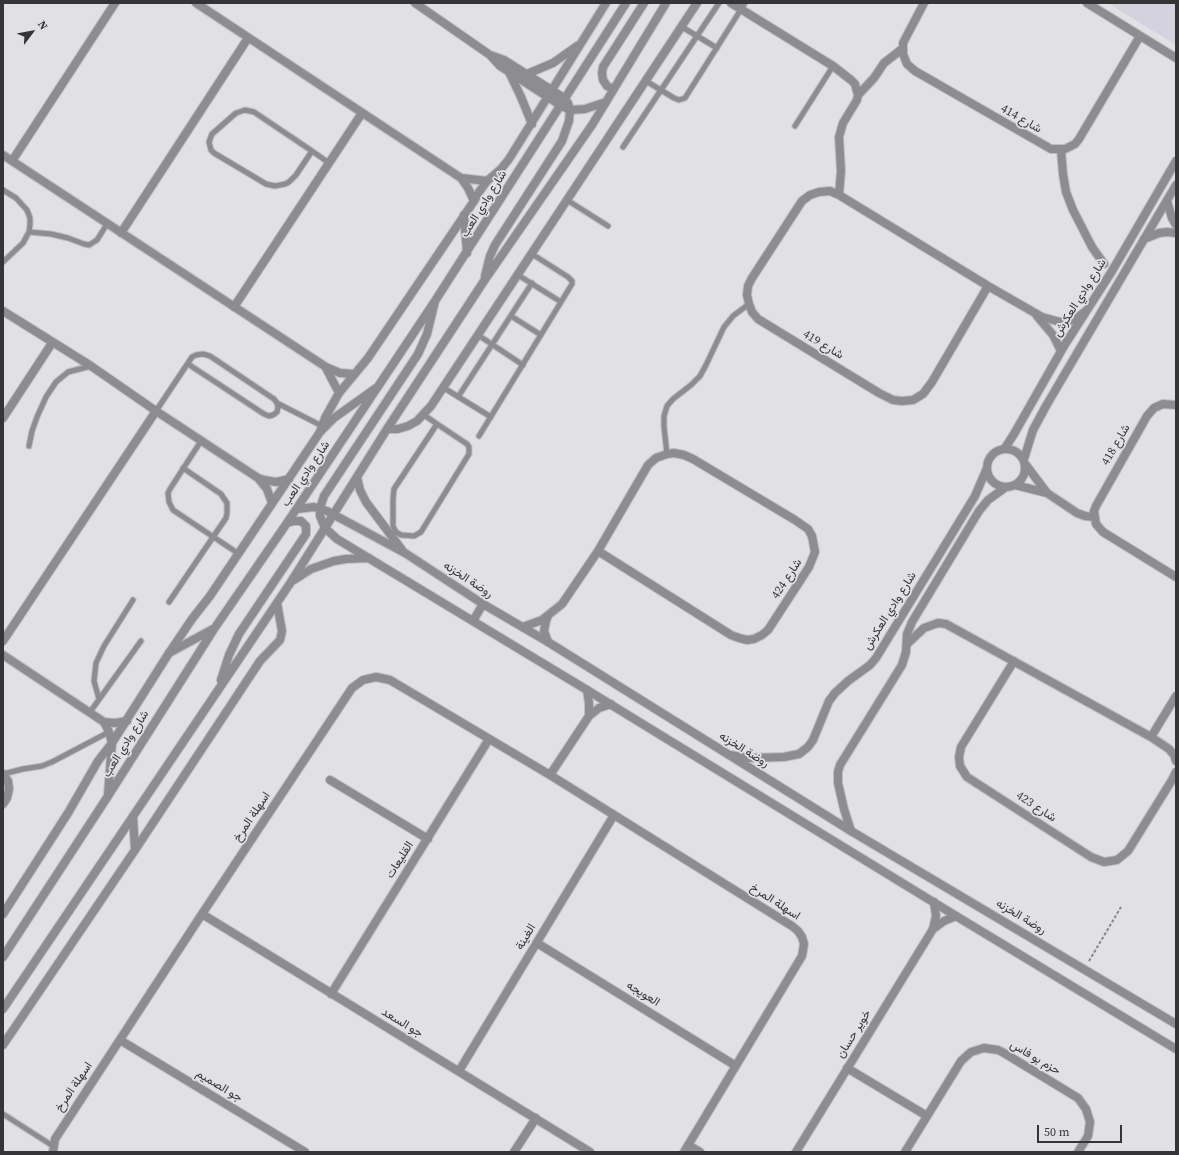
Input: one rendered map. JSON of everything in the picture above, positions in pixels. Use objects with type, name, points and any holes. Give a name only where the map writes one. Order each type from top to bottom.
[{"type":"street","points":[[12,161],[116,3]]},
{"type":"street","points":[[196,3],[461,178],[474,201]]},
{"type":"street","points":[[415,3],[490,55],[500,58],[527,74],[550,94]]},
{"type":"street","points":[[3,914],[68,813],[98,761],[127,721],[169,653],[210,596],[289,479],[321,429],[339,392],[368,358],[487,181],[506,163],[532,124],[606,3]]},
{"type":"street","name":"شارع وادي العب","points":[[3,957],[108,796],[214,629],[380,386],[467,253],[626,3]]},
{"type":"street","points":[[613,89],[607,86],[603,80],[603,67],[644,3]]},
{"type":"street","points":[[3,1009],[291,582],[387,429],[484,281],[592,125],[666,3]]},
{"type":"street","points":[[387,429],[398,429],[417,421],[424,415],[444,388],[697,3]]},
{"type":"street","points":[[731,3],[743,6],[833,66],[855,84],[858,94]]},
{"type":"street","points":[[839,194],[841,171],[838,137],[843,123],[855,105],[858,94],[874,78],[884,63],[902,49],[905,38],[924,3]]},
{"type":"street","points":[[1087,3],[1176,58]]},
{"type":"street","points":[[1104,264],[1092,247],[1073,210],[1066,192],[1061,150],[1069,147],[1079,139],[1140,36]]},
{"type":"street","points":[[121,233],[248,38]]},
{"type":"street","points":[[527,74],[553,63],[583,42]]},
{"type":"street","name":"شارع 414","points":[[902,49],[904,59],[915,71],[1045,147],[1061,150]]},
{"type":"street","points":[[490,55],[496,63],[550,94],[562,102],[570,110],[585,110],[606,102]]},
{"type":"street","points":[[508,71],[532,124]]},
{"type":"street","points":[[484,281],[486,269],[495,245],[562,141],[569,121],[570,110]]},
{"type":"street","points":[[234,307],[362,113]]},
{"type":"street","points":[[3,156],[326,368],[340,373],[354,374]]},
{"type":"street","name":"شارع وادي العكرش","points":[[1005,448],[1061,351],[1112,271],[1176,161]]},
{"type":"street","points":[[461,178],[487,181]]},
{"type":"street","name":"شارع وادي العكرش","points":[[1024,462],[1033,430],[1046,406],[1176,185]]},
{"type":"street","points":[[749,304],[748,291],[752,278],[802,201],[810,195],[819,192],[830,192],[839,194],[988,286],[1042,317],[1060,322],[1070,321],[1086,311]]},
{"type":"street","points":[[1167,201],[1172,218],[1176,225]]},
{"type":"street","points":[[464,215],[467,253]]},
{"type":"street","points":[[1144,239],[1159,233],[1176,233]]},
{"type":"street","name":"شارع 419","points":[[749,304],[752,312],[765,324],[879,393],[893,400],[902,401],[913,400],[922,394],[932,382],[988,286]]},
{"type":"street","points":[[435,301],[427,334],[418,354],[324,496],[320,508],[320,516],[325,528],[337,539],[611,704],[1176,1049]]},
{"type":"street","points":[[3,311],[91,366],[258,478],[270,482],[289,479]]},
{"type":"street","points":[[1034,312],[1048,328],[1061,351]]},
{"type":"street","points":[[3,418],[52,343]]},
{"type":"street","points":[[326,368],[339,392]]},
{"type":"street","points":[[321,429],[334,418],[380,386]]},
{"type":"street","name":"شارع 418","points":[[1094,517],[1096,506],[1147,416],[1154,408],[1163,404],[1176,405]]},
{"type":"street","points":[[3,641],[156,411]]},
{"type":"street","points":[[1006,487],[995,483],[991,479],[987,468],[990,457],[999,450],[1005,448],[1016,451],[1047,493]]},
{"type":"street","points":[[523,627],[536,623],[548,616],[566,600],[598,551],[648,465],[656,458],[667,454]]},
{"type":"street","name":"شارع 424","points":[[598,551],[738,638],[747,640],[762,635],[768,630],[813,560],[815,552],[812,536],[802,524],[693,459],[684,454],[667,454]]},
{"type":"street","points":[[1015,485],[1024,476],[1026,470],[1024,462]]},
{"type":"street","name":"شارع وادي العكرش","points":[[728,755],[749,758],[784,758],[799,754],[808,748],[813,740],[829,701],[841,686],[870,665],[876,658],[972,501],[987,468]]},
{"type":"street","points":[[358,477],[360,490],[366,502],[405,553]]},
{"type":"street","points":[[258,478],[267,489],[272,503]]},
{"type":"street","points":[[851,831],[840,791],[838,772],[843,759],[902,665],[905,658],[907,634],[912,622],[979,511],[988,500],[1006,487],[1015,485],[1047,493],[1077,513],[1094,517],[1096,524],[1103,532],[1176,577]]},
{"type":"street","name":"روضة الخزنه","points":[[297,509],[320,508],[405,553],[483,604],[548,642],[851,831],[1176,1024]]},
{"type":"street","points":[[219,688],[229,655],[240,634],[306,534],[306,526],[301,521],[287,523]]},
{"type":"street","points":[[291,582],[311,569],[334,561],[370,558]]},
{"type":"street","points":[[3,1045],[135,850],[260,661],[280,640],[282,631],[276,603]]},
{"type":"street","points":[[473,621],[483,604]]},
{"type":"street","points":[[548,616],[544,631],[548,642]]},
{"type":"street","points":[[907,644],[924,628],[938,623],[946,624],[1014,660],[1151,737],[1174,751],[1176,761]]},
{"type":"street","points":[[169,653],[214,629]]},
{"type":"street","points":[[3,655],[104,722],[112,743],[108,796]]},
{"type":"street","name":"شارع 423","points":[[1014,660],[962,746],[959,756],[960,766],[967,777],[1091,857],[1104,862],[1111,862],[1117,860],[1128,851],[1176,772]]},
{"type":"street","name":"اسهلة المرخ","points":[[53,1149],[59,1132],[352,688],[357,683],[376,677],[390,680],[490,739],[792,926],[802,937],[804,944],[802,956],[684,1152]]},
{"type":"street","points":[[587,690],[589,702],[588,716]]},
{"type":"street","points":[[1151,737],[1176,696]]},
{"type":"street","points":[[550,776],[588,716],[599,708],[611,704]]},
{"type":"street","points":[[104,722],[127,721]]},
{"type":"street","name":"القليعات","points":[[331,994],[490,739]]},
{"type":"street","points":[[3,774],[8,781],[9,789],[7,798],[3,804]]},
{"type":"street","points":[[330,780],[428,839]]},
{"type":"street","name":"الغينة","points":[[459,1071],[614,815]]},
{"type":"street","points":[[133,816],[135,850]]},
{"type":"street","name":"خوير حسان","points":[[796,1152],[933,929],[936,916],[934,902]]},
{"type":"street","name":"جو السعد","points":[[202,914],[590,1152]]},
{"type":"street","name":"خوير حسان","points":[[933,929],[944,921],[956,916]]},
{"type":"street","name":"العويجه","points":[[537,943],[736,1066]]},
{"type":"street","name":"جو الصميم","points":[[120,1040],[305,1152]]},
{"type":"street","name":"حزم بو فاس","points":[[905,1152],[961,1061],[966,1056],[984,1048],[998,1050],[1072,1094],[1082,1103],[1088,1115],[1089,1129],[1085,1142],[1078,1152]]},
{"type":"street","points":[[847,1068],[927,1116]]},
{"type":"street","points":[[514,1152],[536,1118]]},
{"type":"street","points":[[688,1145],[700,1152]]},
{"type":"lane","points":[[623,147],[719,3]]},
{"type":"lane","points":[[646,80],[676,100],[685,98],[743,6]]},
{"type":"lane","points":[[682,27],[717,48]]},
{"type":"lane","points":[[795,126],[833,66]]},
{"type":"lane","points":[[312,151],[293,179],[285,184],[275,186],[266,184],[214,153],[211,150],[209,142],[215,131],[236,113],[249,110],[257,114],[312,151],[329,163]]},
{"type":"lane","points":[[3,190],[16,198],[27,210],[30,218],[29,232],[23,243],[4,259]]},
{"type":"lane","points":[[567,200],[608,226]]},
{"type":"lane","points":[[29,232],[52,234],[84,244],[89,244],[97,240],[107,224]]},
{"type":"lane","points":[[479,436],[572,284],[570,279],[532,254]]},
{"type":"lane","points":[[518,275],[561,302]]},
{"type":"lane","points":[[458,397],[532,283]]},
{"type":"lane","points":[[667,454],[664,416],[667,406],[700,376],[724,327],[733,316],[749,304]]},
{"type":"lane","points":[[511,316],[541,335]]},
{"type":"lane","points":[[478,335],[523,364]]},
{"type":"lane","points":[[156,411],[188,364],[196,355],[203,354],[207,355],[277,403],[321,429]]},
{"type":"lane","points":[[188,364],[264,414],[269,416],[277,412],[277,403]]},
{"type":"lane","points":[[29,446],[32,431],[42,406],[56,382],[68,372],[91,366]]},
{"type":"lane","points":[[444,388],[491,417]]},
{"type":"lane","points":[[424,415],[467,444],[469,447],[469,454],[421,532],[414,536],[401,535],[396,532],[393,526],[394,489],[437,424]]},
{"type":"lane","points":[[201,441],[170,489],[168,498],[170,506],[238,554]]},
{"type":"lane","points":[[169,602],[226,518],[228,508],[227,502],[222,494],[184,468]]},
{"type":"lane","points":[[99,699],[94,681],[96,663],[104,646],[133,600]]},
{"type":"lane","points":[[90,712],[141,641]]},
{"type":"lane","points":[[3,774],[42,766],[109,732]]},
{"type":"lane","points":[[3,1114],[53,1149]]},
{"type":"path","points":[[1084,968],[1121,907]]},
{"type":"shaded area","points":[[1108,3],[1176,3],[1176,45]]}]
